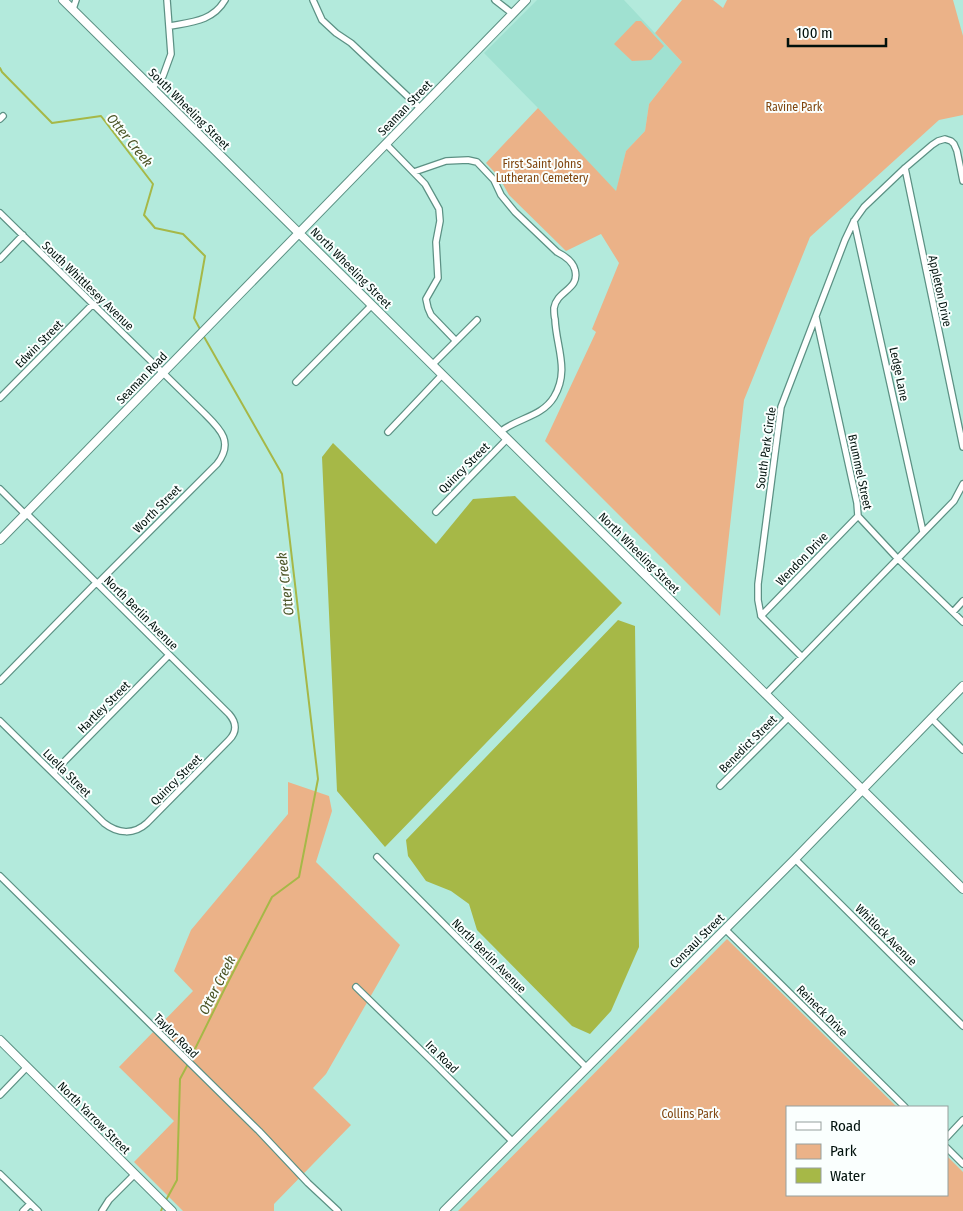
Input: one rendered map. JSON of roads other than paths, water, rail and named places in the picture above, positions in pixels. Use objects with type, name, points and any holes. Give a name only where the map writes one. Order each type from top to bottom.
[{"type":"street","name":"South Wheeling Street","points":[[63,0],[300,233]]},
{"type":"street","points":[[72,9],[76,0]]},
{"type":"street","points":[[152,88],[162,76],[171,54],[167,0]]},
{"type":"street","points":[[169,25],[207,18],[217,11],[225,0]]},
{"type":"street","points":[[313,0],[322,20],[336,33],[351,42],[420,108]]},
{"type":"street","points":[[495,0],[513,14]]},
{"type":"street","name":"Seaman Street","points":[[300,233],[526,0]]},
{"type":"street","name":"South Park Circle","points":[[761,616],[758,584],[781,407],[845,240],[854,221],[864,207],[905,168],[938,141],[951,141],[954,144],[963,181]]},
{"type":"street","points":[[386,144],[425,184],[439,209],[440,221],[436,242],[438,278],[426,299],[431,315],[456,340]]},
{"type":"street","points":[[414,172],[446,161],[468,160],[478,162],[494,180],[501,195],[515,212],[557,252],[571,261],[575,269],[576,279],[572,286],[560,295],[554,307],[555,329],[562,365],[561,382],[555,396],[548,406],[511,424],[500,432]]},
{"type":"street","name":"Appleton Drive","points":[[905,168],[963,447]]},
{"type":"street","name":"South Whittlesey Avenue","points":[[0,213],[216,425],[222,434],[225,445]]},
{"type":"street","name":"Ledge Lane","points":[[854,221],[923,532]]},
{"type":"street","name":"North Wheeling Street","points":[[300,233],[963,889]]},
{"type":"street","name":"Seaman Road","points":[[0,540],[300,233]]},
{"type":"street","points":[[0,258],[22,235]]},
{"type":"street","name":"Edwin Street","points":[[0,398],[93,304]]},
{"type":"street","points":[[296,382],[372,305]]},
{"type":"street","name":"Brummel Street","points":[[816,317],[857,502],[858,516],[898,559],[963,622]]},
{"type":"street","points":[[432,365],[477,320]]},
{"type":"street","points":[[388,432],[442,375]]},
{"type":"street","name":"Quincy Street","points":[[436,512],[508,439]]},
{"type":"street","name":"Worth Street","points":[[0,681],[217,464],[222,456],[225,445]]},
{"type":"street","points":[[766,694],[954,501],[963,484]]},
{"type":"street","name":"North Berlin Avenue","points":[[0,489],[231,716],[235,724],[235,731]]},
{"type":"street","name":"Wendon Drive","points":[[761,616],[858,516]]},
{"type":"street","points":[[953,612],[963,602]]},
{"type":"street","points":[[761,616],[802,656]]},
{"type":"street","name":"Hartley Street","points":[[53,773],[169,655]]},
{"type":"street","name":"Consaul Street","points":[[444,1211],[795,859],[963,686]]},
{"type":"street","name":"Benedict Street","points":[[720,786],[789,717]]},
{"type":"street","points":[[931,718],[963,750]]},
{"type":"street","name":"Luella Street","points":[[0,721],[104,823],[113,830],[124,832]]},
{"type":"street","name":"Quincy Street","points":[[124,832],[137,830],[147,823],[234,735],[235,731]]},
{"type":"street","name":"North Berlin Avenue","points":[[377,857],[587,1068]]},
{"type":"street","name":"Whitlock Avenue","points":[[795,859],[963,1026]]},
{"type":"street","name":"Taylor Road","points":[[0,876],[338,1211]]},
{"type":"street","name":"Reineck Drive","points":[[725,929],[904,1106]]},
{"type":"street","name":"Ira Road","points":[[356,988],[434,1062],[512,1142]]},
{"type":"street","name":"North Yarrow Street","points":[[0,1040],[172,1211]]},
{"type":"street","points":[[0,1095],[27,1067]]},
{"type":"street","points":[[948,1136],[963,1120]]},
{"type":"street","points":[[948,1149],[963,1164]]},
{"type":"street","points":[[0,1174],[38,1211]]},
{"type":"street","points":[[102,1211],[109,1200],[135,1174]]},
{"type":"street","points":[[23,1211],[30,1204]]},
{"type":"water","points":[[333,443],[436,544],[473,499],[515,496],[622,603],[385,847],[337,791],[322,457]]},
{"type":"water","points":[[618,620],[635,626],[639,947],[611,1011],[590,1034],[572,1026],[477,930],[469,904],[451,891],[426,881],[408,856],[406,840]]},
{"type":"waterway","name":"Otter Creek","points":[[0,68],[52,123],[101,116],[153,184],[144,215],[155,228],[183,234],[205,256],[194,318],[201,331]]},
{"type":"waterway","name":"Otter Creek","points":[[190,1059],[272,897],[299,877],[318,779],[282,474],[203,335]]},
{"type":"waterway","name":"Otter Creek","points":[[165,1202],[177,1180],[180,1079],[188,1064]]},
{"type":"waterway","name":"Otter Creek","points":[[161,1211],[163,1206]]},
{"type":"park label","name":"Ravine Park","points":[[794,107]]},
{"type":"park label","name":"First Saint Johns Lutheran Cemetery","points":[[542,171]]},
{"type":"park label","name":"Collins Park","points":[[690,1114]]}]
